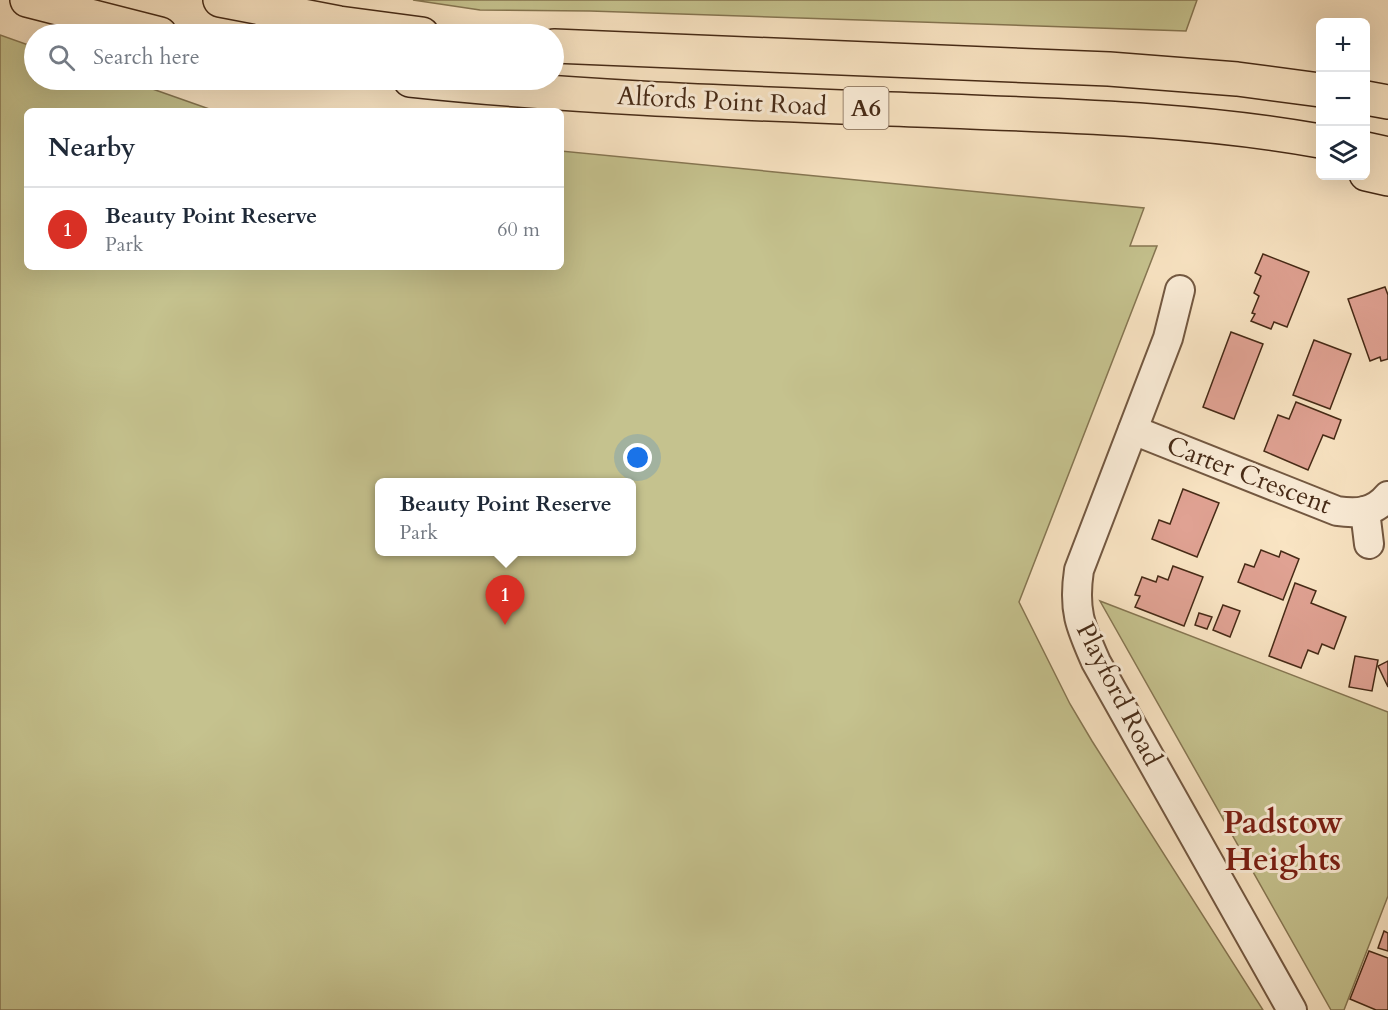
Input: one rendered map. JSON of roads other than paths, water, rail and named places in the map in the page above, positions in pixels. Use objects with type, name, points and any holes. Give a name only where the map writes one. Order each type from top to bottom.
[{"type":"highway","points":[[27,0],[121,24]]},
{"type":"highway","points":[[220,0],[353,24]]},
{"type":"highway","name":"Alfords Point Road","points":[[564,46],[1119,69],[1238,79],[1316,89]]},
{"type":"highway","name":"Alfords Point Road","points":[[514,90],[579,95],[1035,114],[1218,127],[1316,140]]},
{"type":"highway","points":[[1370,99],[1388,102]]},
{"type":"highway","name":"A6","points":[[1218,127],[1316,164]]},
{"type":"highway","points":[[1370,150],[1388,154]]},
{"type":"highway","points":[[1370,175],[1388,179]]},
{"type":"street","name":"Playford Road","points":[[1180,290],[1168,338],[1079,570],[1076,589],[1077,609],[1082,631],[1096,662],[1292,1010]]},
{"type":"street","name":"Carter Crescent","points":[[1133,430],[1337,511],[1353,513],[1377,504]]},
{"type":"street","name":"Carter Crescent","points":[[1369,544],[1377,504]]},
{"type":"place","name":"Beauty Point Reserve","points":[[505,625]]},
{"type":"district","name":"Padstow Heights","points":[[1283,842]]}]
